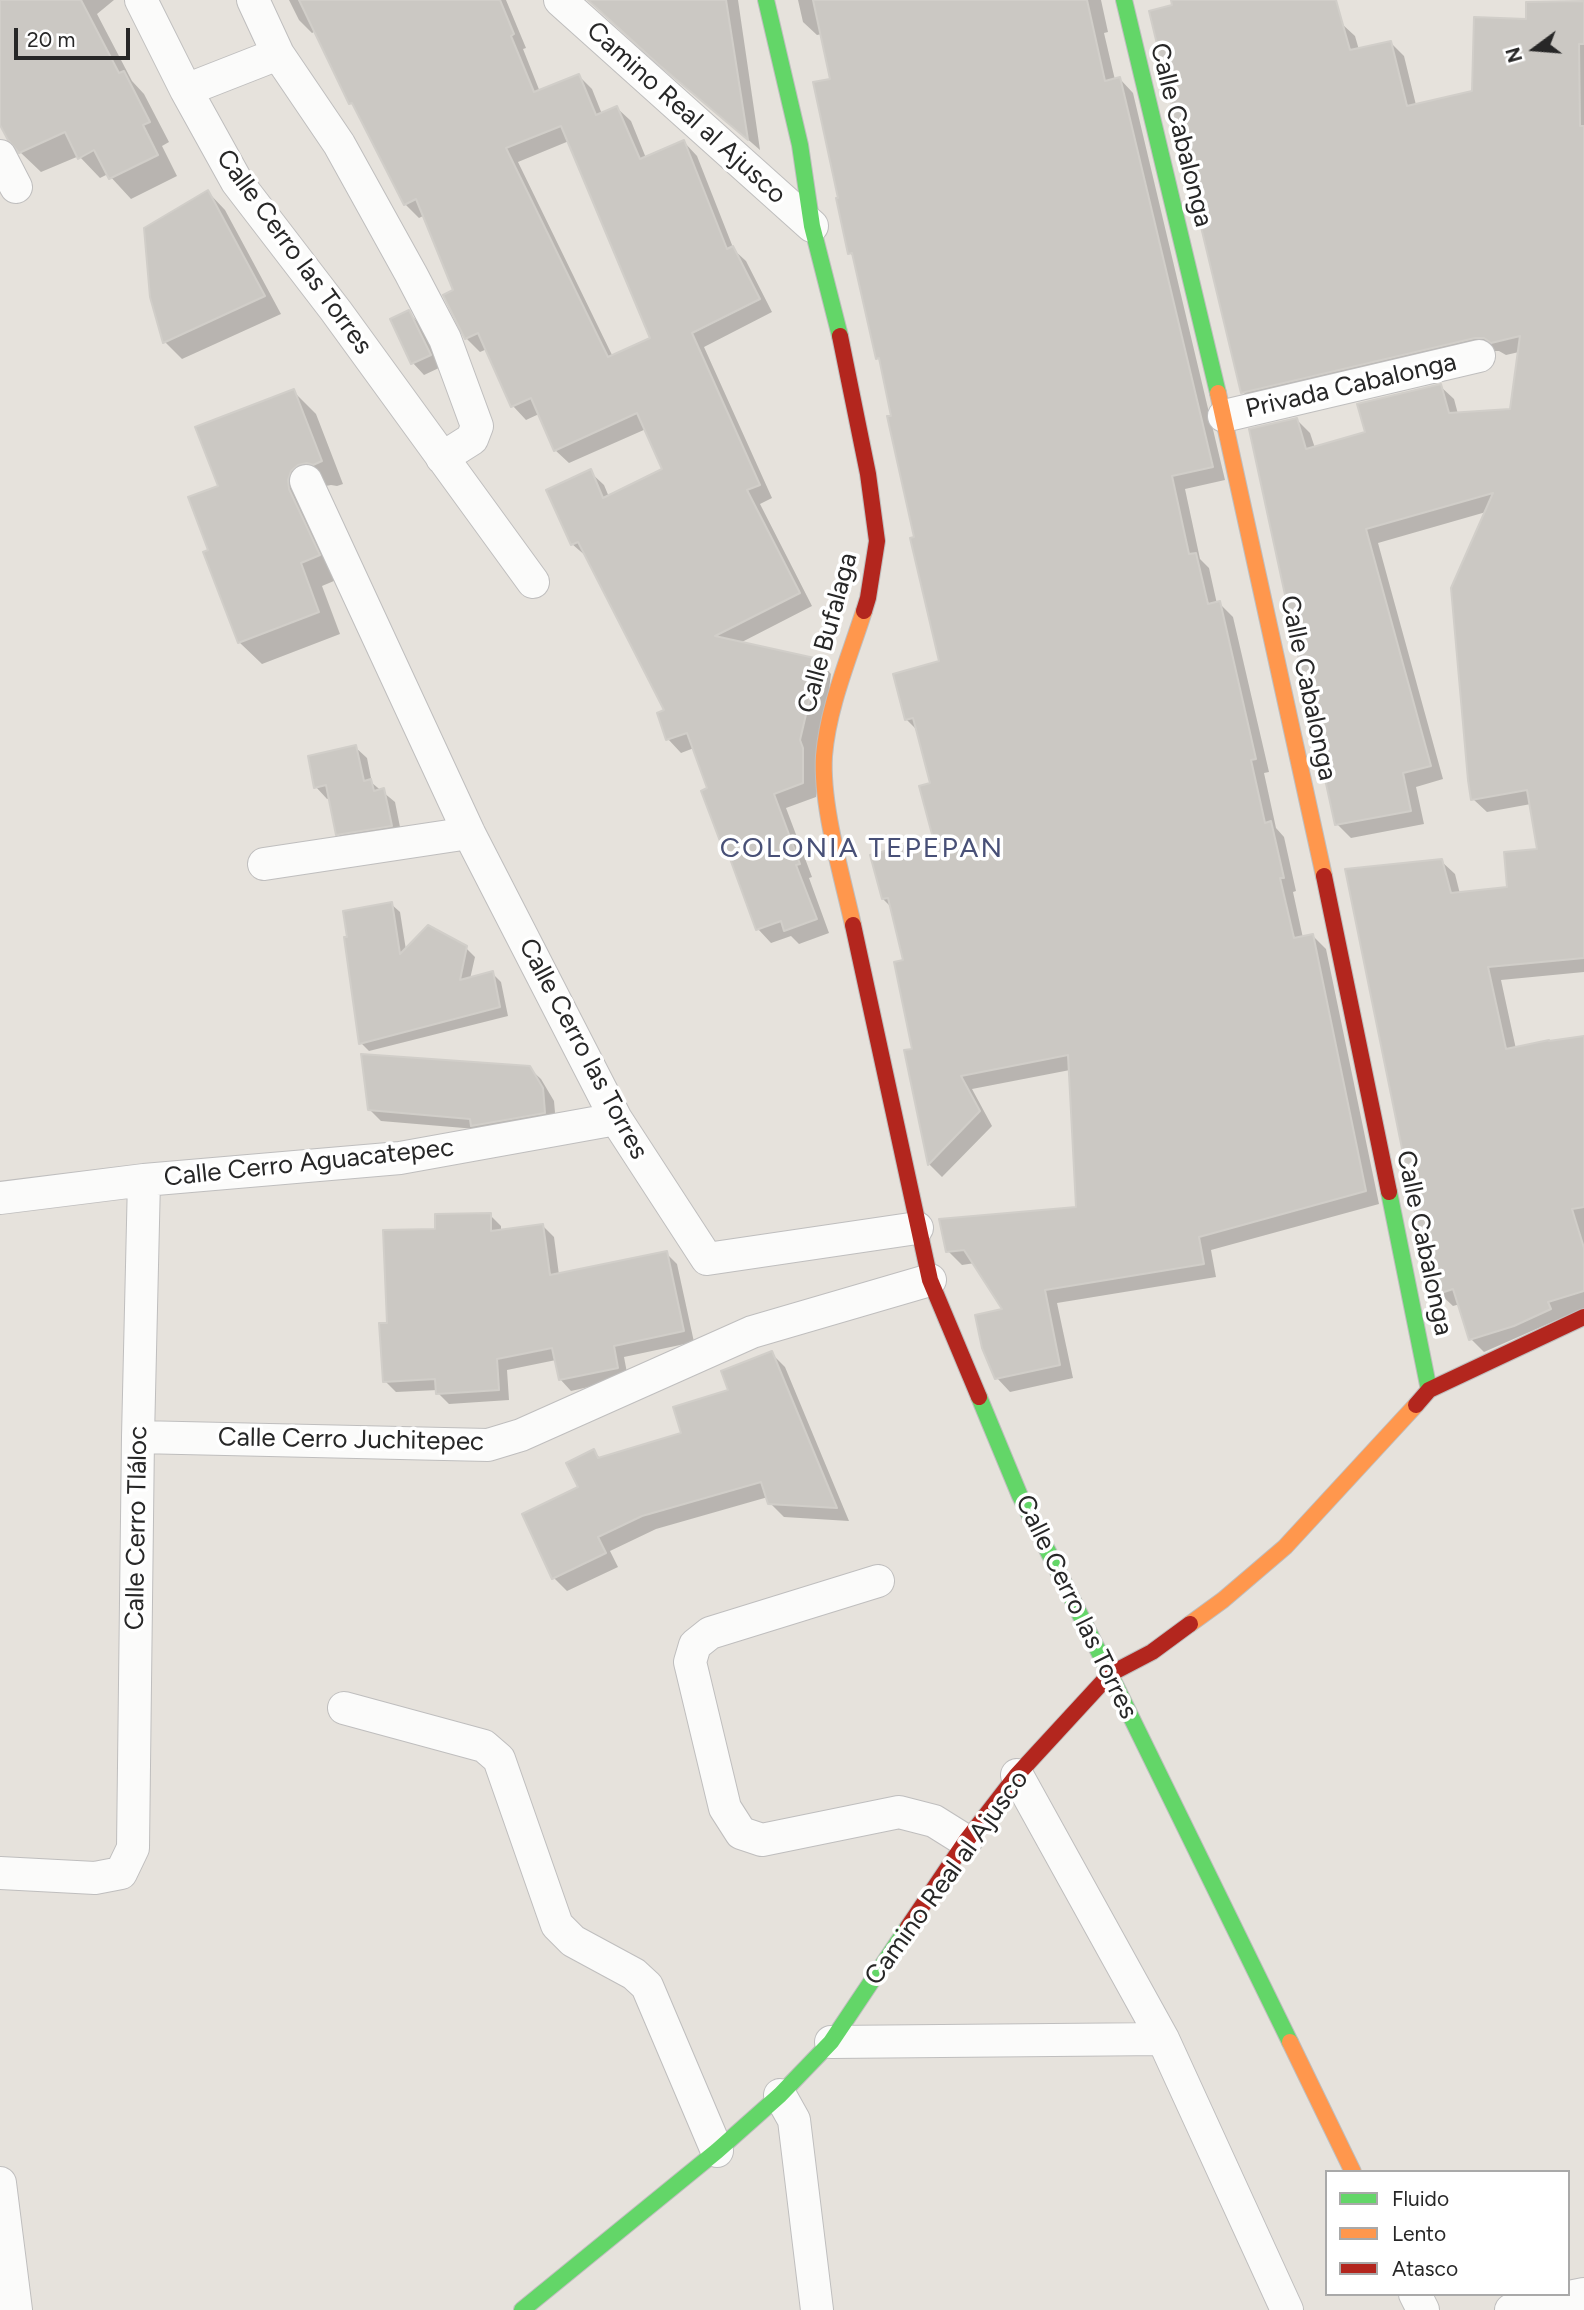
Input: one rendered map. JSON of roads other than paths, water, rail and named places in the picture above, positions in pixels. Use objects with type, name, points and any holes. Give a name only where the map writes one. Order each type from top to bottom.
[{"type":"street","name":"Calle Cerro las Torres","points":[[141,0],[186,90],[237,182],[336,312],[533,582]]},
{"type":"street","points":[[253,0],[278,54],[339,144],[445,339],[477,426],[472,439],[442,458]]},
{"type":"street","name":"Camino Real al Ajusco","points":[[560,0],[812,226]]},
{"type":"street","name":"Calle Bufalaga","points":[[766,0],[800,145],[812,226],[837,322],[868,474],[877,541],[868,598],[828,725],[824,758],[826,799],[930,1280]]},
{"type":"street","name":"Calle Cabalonga","points":[[1124,0],[1224,416],[1317,844],[1429,1390]]},
{"type":"street","points":[[186,90],[278,54]]},
{"type":"street","points":[[0,156],[16,187]]},
{"type":"street","name":"Privada Cabalonga","points":[[1224,416],[1479,356]]},
{"type":"street","name":"Calle Cerro las Torres","points":[[306,481],[469,833],[616,1119],[707,1259],[917,1228]]},
{"type":"street","points":[[264,864],[469,833]]},
{"type":"street","name":"Calle Cerro Aguacatepec","points":[[0,1198],[144,1180],[400,1158],[616,1119]]},
{"type":"street","name":"Calle Cerro Tláloc","points":[[0,1873],[95,1878],[121,1873],[133,1848],[144,1180]]},
{"type":"street","name":"Calle Cerro las Torres","points":[[930,1280],[1020,1496],[1111,1674],[1352,2170]]},
{"type":"street","name":"Calle Cerro Juchitepec","points":[[138,1437],[488,1445],[521,1435],[752,1332],[930,1280]]},
{"type":"street","name":"Camino Real al Ajusco","points":[[522,2310],[717,2151],[780,2095],[831,2042],[966,1841],[1017,1776],[1111,1674],[1162,1644],[1223,1600],[1285,1547],[1429,1390],[1584,1317]]},
{"type":"street","points":[[878,1581],[710,1633],[695,1645],[690,1662],[724,1808],[741,1833],[762,1840],[900,1812],[934,1821],[966,1841]]},
{"type":"street","points":[[344,1709],[484,1746],[499,1759],[557,1925],[573,1941],[634,1974],[647,1986],[717,2151]]},
{"type":"street","points":[[1017,1776],[1163,2039],[1287,2310]]},
{"type":"street","points":[[831,2042],[1163,2039]]},
{"type":"street","points":[[780,2095],[794,2120],[817,2310]]},
{"type":"street","points":[[0,2183],[16,2310]]},
{"type":"street","points":[[1511,2310],[1566,2302]]},
{"type":"district","name":"COLONIA TEPEPAN","points":[[862,849]]}]
